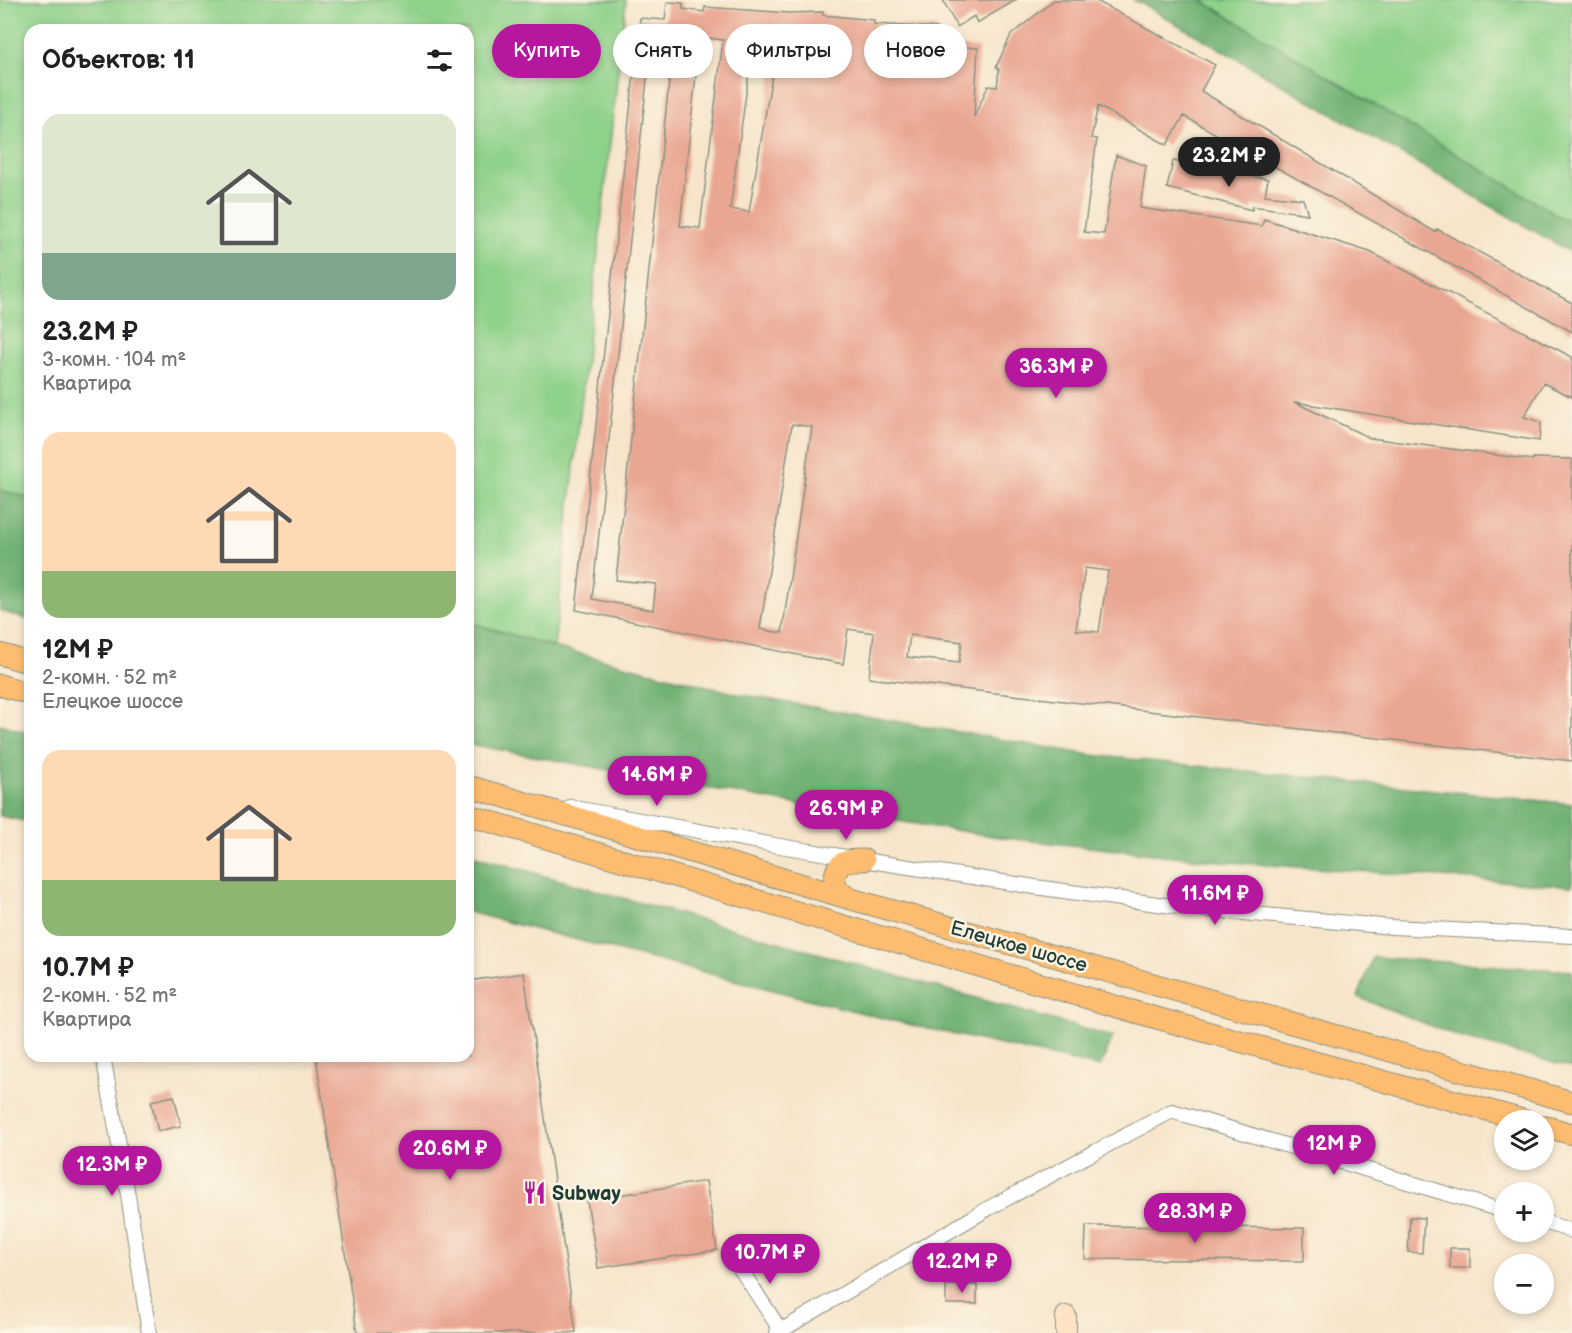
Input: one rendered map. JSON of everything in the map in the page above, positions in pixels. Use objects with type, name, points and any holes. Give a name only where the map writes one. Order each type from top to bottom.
[{"type":"main road","points":[[0,654],[24,661]]},
{"type":"main road","points":[[0,685],[24,692]]},
{"type":"main road","name":"Елецкое шоссе","points":[[477,789],[851,899],[1572,1102]]},
{"type":"main road","name":"Елецкое шоссе","points":[[474,818],[1135,1012],[1494,1112]]},
{"type":"main road","points":[[851,899],[837,887],[834,880],[836,870],[840,864],[848,861],[864,860]]},
{"type":"main road","points":[[1554,1129],[1572,1134]]},
{"type":"street","points":[[477,789],[774,845],[1035,887],[1179,907],[1392,927],[1572,936]]},
{"type":"street","points":[[104,1062],[128,1195],[149,1333]]},
{"type":"street","points":[[732,1256],[779,1332],[989,1208],[1172,1111],[1494,1208]]},
{"type":"street","points":[[1554,1225],[1572,1231]]},
{"type":"green space","points":[[0,0],[626,0],[623,24],[613,24],[613,78],[617,78],[554,647],[474,624],[474,24],[24,24],[24,496],[0,490]]},
{"type":"green space","points":[[1132,0],[1201,0],[1572,224],[1572,253],[1141,3]]},
{"type":"green space","points":[[1201,0],[1572,0],[1572,224]]},
{"type":"green space","points":[[0,490],[24,496],[24,618],[0,611]]},
{"type":"green space","points":[[474,624],[554,647],[738,694],[1091,755],[1572,804],[1572,886],[1229,862],[1005,838],[816,808],[474,745]]},
{"type":"green space","points":[[0,724],[24,731],[24,821],[0,816]]},
{"type":"green space","points":[[474,856],[1113,1037],[1100,1067],[894,1021],[474,914]]},
{"type":"green space","points":[[1373,957],[1572,971],[1572,1068],[1459,1037],[1358,997]]},
{"type":"building","points":[[943,0],[1016,0],[977,23],[974,16],[962,24],[955,24]]},
{"type":"building","points":[[1054,0],[1095,0],[1215,65],[1201,91],[1435,232],[1437,229],[1572,303],[1572,332],[1184,116],[1167,145],[1098,106],[1091,138],[1097,139],[1084,232],[1104,234],[1116,155],[1146,166],[1140,208],[1262,226],[1264,219],[1370,252],[1572,357],[1572,397],[1543,383],[1524,417],[1541,422],[1539,441],[1294,402],[1370,438],[1533,460],[1533,458],[1572,459],[1572,761],[869,678],[874,633],[848,629],[843,664],[576,610],[634,78],[647,78],[592,599],[653,610],[656,584],[616,580],[669,78],[696,78],[680,226],[700,228],[723,40],[713,39],[713,24],[639,24],[640,18],[665,20],[667,2],[683,3],[683,9],[704,12],[705,7],[789,13],[823,12],[823,15],[874,20],[874,24],[864,24],[864,78],[967,78],[967,47],[978,48],[974,117],[988,86],[997,87],[999,69],[996,67],[1011,35]],"holes":[[[725,24],[852,24],[852,78],[771,78],[749,212],[730,209],[748,78],[725,78]],[[792,424],[812,427],[782,633],[760,629]],[[1085,568],[1108,571],[1099,632],[1076,630]],[[910,635],[962,642],[959,663],[907,657]]]},
{"type":"building","points":[[1173,161],[1268,179],[1265,195],[1303,199],[1308,214],[1252,206],[1252,210],[1167,188]]},
{"type":"building","points":[[524,973],[576,1332],[357,1333],[317,1062],[474,1062],[474,980]]},
{"type":"building","points":[[174,1096],[181,1126],[158,1131],[151,1101]]},
{"type":"building","points":[[706,1181],[717,1250],[598,1268],[587,1200]]},
{"type":"building","points":[[1410,1217],[1424,1218],[1422,1253],[1408,1252]]},
{"type":"building","points":[[1086,1226],[1304,1228],[1304,1261],[1085,1259]]},
{"type":"building","points":[[1450,1248],[1470,1248],[1470,1268],[1450,1268]]},
{"type":"building","points":[[946,1285],[977,1285],[977,1304],[946,1304]]},
{"type":"place","name":"Subway","points":[[534,1193]]}]
